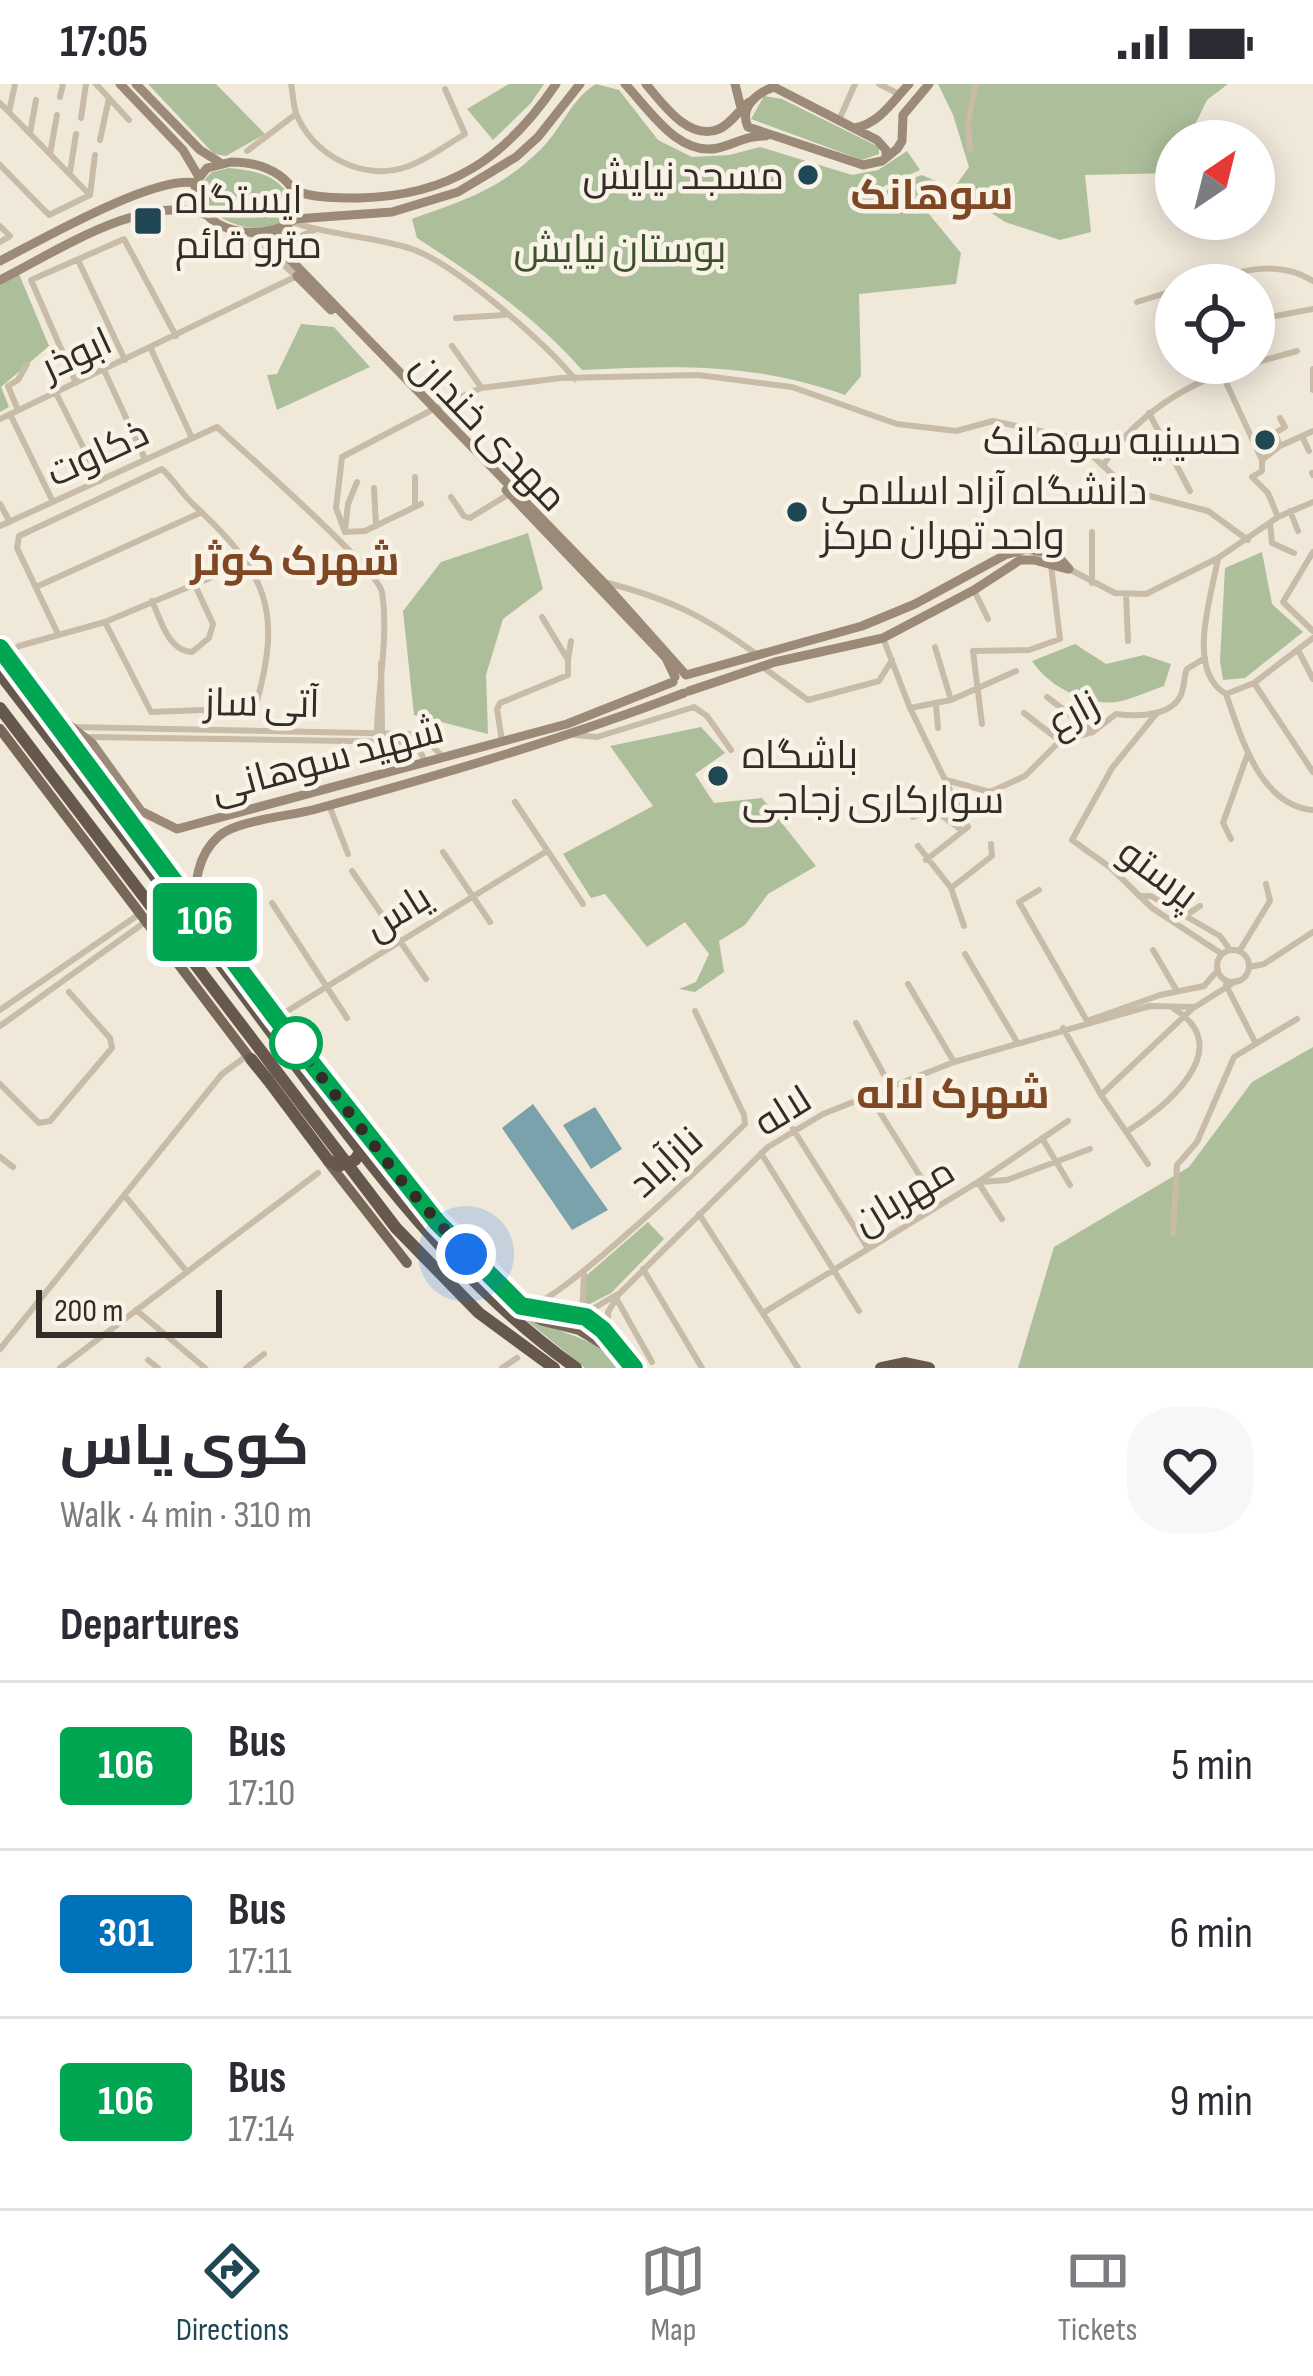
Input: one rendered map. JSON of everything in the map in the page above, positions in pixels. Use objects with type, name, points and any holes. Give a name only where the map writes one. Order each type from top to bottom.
[{"type":"highway","points":[[0,674],[396,1197],[507,1315],[576,1368]]},
{"type":"highway","points":[[0,707],[392,1234],[491,1323],[554,1368]]},
{"type":"highway","points":[[249,1057],[328,1160],[339,1166],[355,1160],[364,1146],[362,1133],[289,1035]]},
{"type":"highway","points":[[881,1368],[905,1363],[929,1368]]},
{"type":"main road","points":[[120,84],[187,146],[222,163]]},
{"type":"main road","points":[[136,84],[187,146],[197,180],[195,197],[210,217],[228,229],[253,234],[277,231],[294,220],[392,212],[458,192],[516,157],[580,84]]},
{"type":"main road","points":[[293,190],[374,197],[449,180],[493,155],[527,127],[556,84]]},
{"type":"main road","points":[[626,84],[671,134],[703,150],[756,136],[779,137]]},
{"type":"main road","points":[[646,84],[676,118],[700,130],[721,128],[770,86],[877,140],[886,156]]},
{"type":"main road","points":[[735,84],[748,127],[862,165],[886,156],[902,141],[903,115],[929,84]]},
{"type":"main road","points":[[855,128],[868,125],[909,84]]},
{"type":"main road","points":[[0,261],[85,218],[161,187],[197,180],[207,168],[222,163],[243,162],[280,175],[298,204],[294,220]]},
{"type":"main road","points":[[0,280],[128,219],[172,209],[210,217]]},
{"type":"main road","name":"مهدی خندان","points":[[277,231],[279,246],[300,274],[433,410],[678,678]]},
{"type":"main road","name":"مهدی خندان","points":[[433,410],[666,658],[678,678]]},
{"type":"main road","name":"شهید سوهانی","points":[[39,703],[85,736],[133,803],[166,826],[183,828],[502,741],[568,729],[678,678],[885,618],[1005,555],[1028,549],[1057,555],[1069,569]]},
{"type":"main road","name":"شهید سوهانی","points":[[198,912],[196,881],[202,861],[226,831],[328,805],[761,666],[883,638],[1020,560],[1069,569]]},
{"type":"main road","points":[[5,651],[276,1018],[455,1242],[536,1318],[589,1335],[632,1365]]},
{"type":"main road","points":[[678,678],[692,681],[686,692],[676,690],[678,678]]},
{"type":"main road","points":[[0,729],[249,1057],[414,1258]]},
{"type":"main road","points":[[274,805],[277,819]]},
{"type":"main road","points":[[129,879],[171,952]]},
{"type":"main road","points":[[396,1197],[430,1228],[455,1242]]},
{"type":"main road","points":[[521,1306],[581,1315],[613,1341],[632,1365]]},
{"type":"street","points":[[9,112],[15,84]]},
{"type":"street","points":[[60,98],[63,84]]},
{"type":"street","points":[[81,118],[86,84]]},
{"type":"street","points":[[96,84],[129,120]]},
{"type":"street","points":[[292,84],[296,114],[326,153],[343,164],[369,170],[403,169],[465,134],[445,89]]},
{"type":"street","points":[[839,120],[855,84]]},
{"type":"street","points":[[879,84],[899,94]]},
{"type":"street","points":[[970,150],[968,123],[976,84]]},
{"type":"street","points":[[100,140],[109,98]]},
{"type":"street","points":[[30,133],[36,100]]},
{"type":"street","points":[[0,103],[89,195]]},
{"type":"street","points":[[248,151],[296,114]]},
{"type":"street","points":[[50,154],[57,116]]},
{"type":"street","points":[[69,174],[76,134]]},
{"type":"street","points":[[89,195],[95,154]]},
{"type":"street","points":[[0,165],[49,215],[89,195]]},
{"type":"street","points":[[294,220],[315,230],[414,250],[508,315],[575,379]]},
{"type":"street","points":[[0,226],[10,236],[0,242]]},
{"type":"street","points":[[291,260],[296,238],[315,230]]},
{"type":"street","name":"مهدی خندان","points":[[253,234],[300,274]]},
{"type":"street","points":[[76,383],[30,281],[124,238],[176,336]]},
{"type":"street","points":[[78,259],[125,360]]},
{"type":"street","points":[[1275,268],[1295,270],[1313,281]]},
{"type":"street","name":"ابوذر","points":[[0,419],[300,274]]},
{"type":"street","points":[[1136,302],[1155,296]]},
{"type":"street","points":[[1275,316],[1313,309]]},
{"type":"street","points":[[456,317],[508,315]]},
{"type":"street","points":[[452,346],[482,388]]},
{"type":"street","points":[[150,348],[192,438]]},
{"type":"street","points":[[1275,357],[1298,351]]},
{"type":"street","points":[[27,364],[18,380],[8,386],[14,412],[52,502]]},
{"type":"street","points":[[1313,369],[1313,390]]},
{"type":"street","points":[[104,370],[145,460]]},
{"type":"street","points":[[345,532],[336,508],[342,457],[482,388],[527,380],[698,375],[792,387],[897,424],[956,431],[993,422],[1047,431],[1080,444],[1146,495],[1221,518],[1248,540]]},
{"type":"street","points":[[1103,465],[1149,413],[1191,384]]},
{"type":"street","points":[[1226,384],[1262,460],[1262,471],[1252,477],[1268,493],[1278,517]]},
{"type":"street","points":[[56,392],[100,481]]},
{"type":"street","points":[[1149,413],[1190,491]]},
{"type":"street","points":[[1280,418],[1285,427],[1275,434],[1280,446]]},
{"type":"street","name":"ذکاوت","points":[[0,526],[217,427],[378,582],[383,630],[379,731]]},
{"type":"street","points":[[1262,460],[1313,431]]},
{"type":"street","points":[[1302,436],[1310,451]]},
{"type":"street","points":[[58,634],[17,548],[19,536],[162,469],[233,541],[261,588],[267,625],[257,704],[251,711],[151,712],[104,622]]},
{"type":"street","points":[[118,472],[123,485]]},
{"type":"street","points":[[345,532],[376,526],[418,505],[415,477]]},
{"type":"street","points":[[345,532],[348,504],[357,482]]},
{"type":"street","points":[[374,488],[376,526]]},
{"type":"street","points":[[451,497],[470,518],[509,494]]},
{"type":"street","points":[[1128,641],[1126,594],[1165,588],[1278,517],[1313,502]]},
{"type":"street","points":[[0,503],[10,522]]},
{"type":"street","points":[[36,587],[202,512]]},
{"type":"street","points":[[1290,512],[1298,531]]},
{"type":"street","points":[[1270,524],[1272,543],[1294,553]]},
{"type":"street","points":[[1092,532],[1092,583]]},
{"type":"street","points":[[1226,694],[1254,683],[1313,634],[1283,602],[1313,552]]},
{"type":"street","points":[[1218,558],[1205,658],[1208,676],[1226,694],[1248,753],[1276,794],[1300,809],[1313,810]]},
{"type":"street","points":[[0,638],[5,651],[104,622],[248,562]]},
{"type":"street","points":[[982,724],[971,656],[976,649],[1029,650],[1060,638],[1051,565]]},
{"type":"street","name":"شهید سوهانی","points":[[1069,569],[1126,594]]},
{"type":"street","points":[[152,601],[172,643],[192,652],[209,638],[213,624],[194,583]]},
{"type":"street","points":[[607,583],[686,608],[755,653]]},
{"type":"street","points":[[974,590],[988,619]]},
{"type":"street","points":[[542,616],[568,660]]},
{"type":"street","points":[[883,638],[910,708],[968,827],[926,860]]},
{"type":"street","points":[[502,741],[498,706],[567,677],[571,641]]},
{"type":"street","points":[[935,647],[951,700]]},
{"type":"street","points":[[1298,650],[1313,679]]},
{"type":"street","name":"زارع","points":[[946,780],[990,792],[1025,776],[1060,741],[1093,732],[1116,714],[1141,718],[1156,714],[1179,697],[1186,669],[1205,658]]},
{"type":"street","points":[[761,666],[808,700],[879,681],[892,660]]},
{"type":"street","points":[[910,708],[951,700],[1016,671]]},
{"type":"street","points":[[1254,683],[1313,772]]},
{"type":"street","points":[[1047,697],[1093,732]]},
{"type":"street","points":[[936,705],[938,728]]},
{"type":"street","points":[[568,729],[597,737],[694,706],[707,716],[730,750]]},
{"type":"street","points":[[1024,713],[1060,741]]},
{"type":"street","name":"پرستو","points":[[1156,714],[1112,768],[1072,840],[1139,896],[1230,952]]},
{"type":"street","name":"آتی ساز","points":[[72,727],[101,732],[418,734],[443,757]]},
{"type":"street","name":"آتی ساز","points":[[85,736],[101,732]]},
{"type":"street","name":"آتی ساز","points":[[340,734],[415,742],[425,762]]},
{"type":"street","points":[[1231,839],[1223,823],[1248,753]]},
{"type":"street","points":[[514,802],[583,904]]},
{"type":"street","points":[[328,805],[348,854]]},
{"type":"street","points":[[913,818],[933,809],[963,831]]},
{"type":"street","points":[[951,888],[992,856],[991,844]]},
{"type":"street","points":[[918,846],[951,888],[964,926]]},
{"type":"street","name":"یاس","points":[[276,1018],[547,851]]},
{"type":"street","points":[[443,852],[490,922]]},
{"type":"street","points":[[352,871],[426,980]]},
{"type":"street","points":[[1236,981],[1225,980],[1217,970],[1270,901],[1266,884]]},
{"type":"street","points":[[1040,890],[1019,902],[1088,1022]]},
{"type":"street","points":[[1139,896],[1151,896],[1220,936],[1230,952],[1249,967],[1264,964],[1313,932]]},
{"type":"street","points":[[272,903],[347,1018]]},
{"type":"street","points":[[1185,916],[1200,906]]},
{"type":"street","points":[[0,1010],[145,917]]},
{"type":"street","points":[[0,1026],[145,917]]},
{"type":"street","points":[[1154,950],[1177,991]]},
{"type":"street","points":[[965,954],[1017,1042]]},
{"type":"street","points":[[1101,1095],[1195,1006],[1245,976],[1249,967]]},
{"type":"street","name":"لاله","points":[[1088,1022],[1204,986],[1217,970]]},
{"type":"street","points":[[908,984],[954,1063]]},
{"type":"street","points":[[1226,985],[1256,1044]]},
{"type":"street","points":[[0,1084],[39,1123],[50,1120],[112,1048],[110,1038],[69,992]]},
{"type":"street","name":"لاله","points":[[581,1315],[617,1296],[761,1153],[793,1129],[890,1086],[1017,1042],[1088,1022],[1195,1006]]},
{"type":"street","points":[[1126,1132],[1157,1113],[1189,1078],[1198,1046],[1186,1016],[1169,1007]]},
{"type":"street","points":[[1169,1007],[1177,1017],[1172,1031]]},
{"type":"street","name":"نازآباد","points":[[521,1306],[545,1301],[584,1270],[745,1124],[694,1011]]},
{"type":"street","points":[[1173,1233],[1177,1165],[1197,1142],[1234,1057],[1298,1019]]},
{"type":"street","points":[[856,1023],[890,1086]]},
{"type":"street","points":[[1063,1028],[1148,1164]]},
{"type":"street","points":[[0,1349],[222,1074],[249,1057]]},
{"type":"street","points":[[869,1095],[938,1204]]},
{"type":"street","name":"مهربان","points":[[763,1312],[978,1182],[1068,1121]]},
{"type":"street","points":[[793,1129],[867,1247]]},
{"type":"street","points":[[1042,1138],[1070,1185]]},
{"type":"street","points":[[1002,1219],[978,1182],[1007,1180],[1090,1149]]},
{"type":"street","points":[[761,1153],[860,1311]]},
{"type":"street","points":[[0,1156],[13,1167]]},
{"type":"street","points":[[62,1368],[318,1173]]},
{"type":"street","points":[[124,1195],[187,1272]]},
{"type":"street","points":[[699,1214],[798,1368]]},
{"type":"street","points":[[581,1315],[584,1270]]},
{"type":"street","points":[[643,1270],[702,1368]]},
{"type":"street","points":[[613,1341],[607,1318],[617,1296]]},
{"type":"street","points":[[617,1296],[652,1362]]},
{"type":"street","points":[[136,1310],[206,1368]]},
{"type":"street","points":[[246,1368],[264,1354]]},
{"type":"street","points":[[502,1368],[517,1358]]},
{"type":"street","points":[[148,1360],[158,1368]]},
{"type":"green space","points":[[148,84],[216,84],[265,134],[226,156],[214,154]]},
{"type":"green space","points":[[509,84],[544,84],[493,140],[467,109]]},
{"type":"green space","name":"بوستان نیایش","points":[[596,84],[619,90],[658,140],[692,157],[760,147],[852,175],[878,170],[907,151],[920,170],[884,186],[871,208],[891,186],[922,175],[936,181],[924,208],[961,253],[956,284],[859,294],[861,376],[845,395],[748,372],[651,367],[582,370],[525,315],[417,238],[412,219],[466,199],[512,174],[542,148]]},
{"type":"green space","points":[[938,84],[1228,84],[1207,100],[1197,120],[1155,120],[1155,173],[1085,175],[1091,232],[1060,240],[1005,222],[954,188],[969,167]]},
{"type":"green space","points":[[764,96],[782,99],[879,147],[879,154],[862,160],[751,119]]},
{"type":"green space","points":[[229,168],[261,174],[278,183],[295,209],[290,219],[250,228],[220,217],[206,203],[200,184],[212,172]]},
{"type":"green space","points":[[19,274],[49,346],[1,387],[9,407],[0,412],[0,284]]},
{"type":"green space","points":[[301,324],[334,327],[370,367],[277,410],[267,375],[277,374]]},
{"type":"green space","points":[[528,533],[543,589],[503,619],[486,675],[488,734],[414,715],[403,611],[441,562]]},
{"type":"green space","points":[[1262,552],[1272,604],[1303,632],[1245,678],[1223,680],[1225,568]]},
{"type":"green space","points":[[1075,644],[1106,664],[1144,655],[1171,664],[1164,686],[1117,702],[1093,701],[1048,679],[1032,661]]},
{"type":"green space","points":[[701,727],[725,753],[695,774],[714,803],[762,798],[816,866],[768,894],[745,925],[719,941],[724,972],[695,992],[679,989],[696,982],[709,954],[685,922],[647,947],[605,894],[591,898],[563,854],[653,806],[610,746]]},
{"type":"green space","points":[[1313,1047],[1313,1368],[1018,1368],[1054,1247],[1189,1167],[1252,1082]]},
{"type":"green space","points":[[648,1222],[664,1239],[611,1293],[584,1307],[586,1276]]},
{"type":"green space","points":[[512,1303],[540,1322],[600,1348],[627,1368],[585,1368],[509,1306]]},
{"type":"water","points":[[533,1104],[608,1210],[572,1230],[502,1128]]},
{"type":"water","points":[[595,1107],[622,1149],[591,1169],[563,1125]]},
{"type":"bus line","name":"106","points":[[0,648],[276,1018],[437,1222],[521,1306],[586,1317],[634,1368]]},
{"type":"place","name":"مسجد نیایش","points":[[808,175]]},
{"type":"place","name":"ایستگاه مترو قائم","points":[[148,221]]},
{"type":"place","name":"حسینیه سوهانک","points":[[1265,440]]},
{"type":"place","name":"دانشگاه آزاد اسلامی واحد تهران مرکز","points":[[797,512]]},
{"type":"place","name":"باشگاه سواركاری زجاجی","points":[[718,776]]},
{"type":"district","name":"سوهانک","points":[[932,194]]},
{"type":"district","name":"شهرک کوثر","points":[[295,560]]},
{"type":"district","name":"شهرک لاله","points":[[953,1093]]},
{"type":"route","points":[[296,1043],[289,1035],[401,1180],[466,1254]]}]
